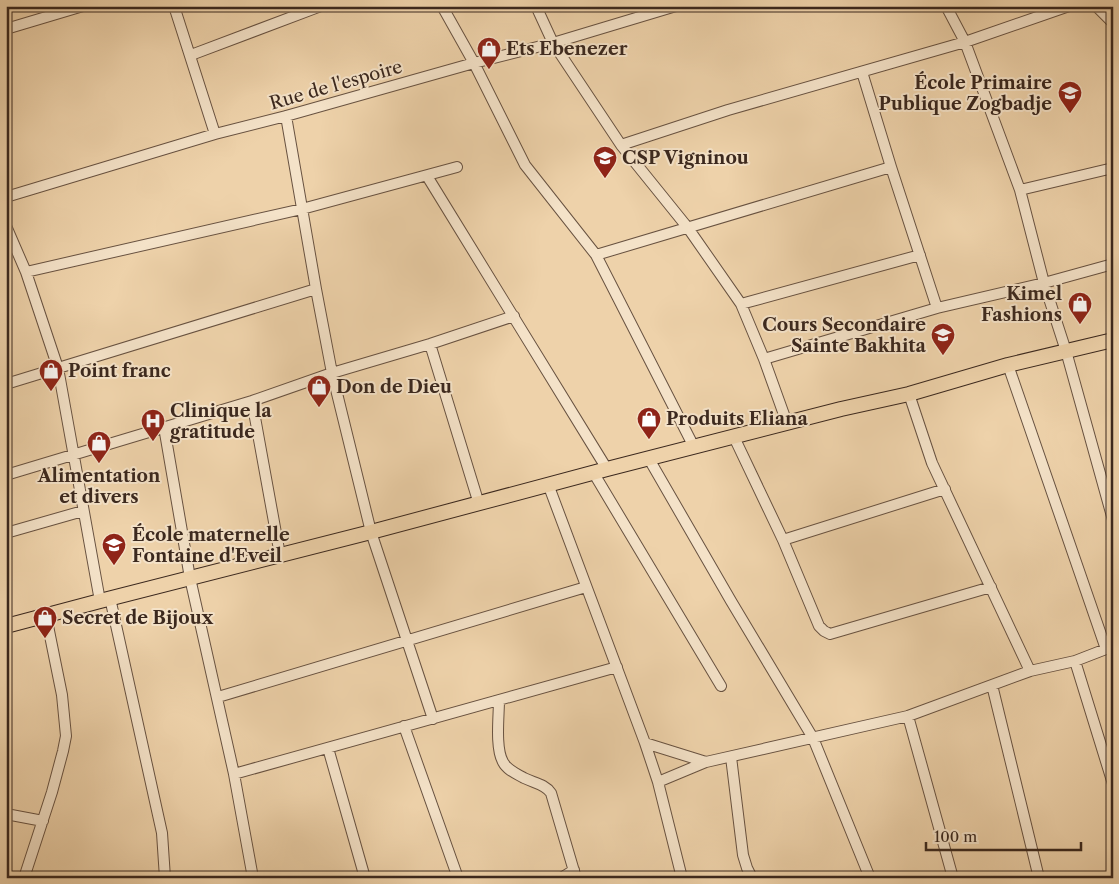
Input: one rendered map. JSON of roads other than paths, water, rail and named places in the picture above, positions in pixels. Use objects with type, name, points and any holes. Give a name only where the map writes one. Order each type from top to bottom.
[{"type":"main road","points":[[6,626],[479,504],[593,472],[909,394],[1008,365],[1113,340]]},
{"type":"street","points":[[174,6],[215,134]]},
{"type":"street","points":[[191,55],[321,6]]},
{"type":"street","points":[[442,6],[474,63],[525,165],[596,255],[694,447]]},
{"type":"street","points":[[536,6],[553,43],[621,145],[688,228],[741,304],[764,359],[787,423]]},
{"type":"street","points":[[946,6],[965,42],[1020,190],[1044,283],[1066,351],[1113,520]]},
{"type":"street","points":[[621,145],[728,110],[965,42],[1069,6]]},
{"type":"street","points":[[1096,6],[1113,23]]},
{"type":"street","points":[[6,29],[78,7]]},
{"type":"street","name":"Rue de l'espoire","points":[[6,198],[215,134],[553,43],[669,7]]},
{"type":"street","points":[[862,72],[937,308]]},
{"type":"street","points":[[286,116],[332,373],[371,532],[433,719]]},
{"type":"street","points":[[26,272],[302,209],[457,167]]},
{"type":"street","points":[[596,255],[891,167]]},
{"type":"street","points":[[1020,190],[1113,168]]},
{"type":"street","points":[[427,176],[607,469]]},
{"type":"street","points":[[6,226],[26,272],[58,368],[83,511],[162,833],[166,878]]},
{"type":"street","points":[[741,304],[920,255]]},
{"type":"street","points":[[764,359],[937,308],[1044,283],[1113,264]]},
{"type":"street","points":[[6,384],[316,289]]},
{"type":"street","points":[[6,475],[252,401],[332,373],[430,344],[514,316]]},
{"type":"street","points":[[430,344],[479,504]]},
{"type":"street","points":[[658,782],[706,762],[908,716],[1030,671],[1075,661],[1109,649],[1008,365]]},
{"type":"street","points":[[909,394],[932,464],[1030,671]]},
{"type":"street","points":[[252,401],[280,556]]},
{"type":"street","points":[[164,427],[190,578],[218,696],[253,878]]},
{"type":"street","points":[[734,437],[783,540],[819,626],[830,634],[991,587]]},
{"type":"street","points":[[649,459],[813,738],[870,878]]},
{"type":"street","points":[[593,472],[721,686]]},
{"type":"street","points":[[548,484],[645,743],[658,782],[682,878]]},
{"type":"street","points":[[783,540],[944,489]]},
{"type":"street","points":[[6,532],[83,511]]},
{"type":"street","points":[[218,696],[586,587]]},
{"type":"street","points":[[24,878],[43,821],[66,736],[62,694],[46,616]]},
{"type":"street","points":[[1075,661],[1113,784]]},
{"type":"street","points":[[234,774],[617,667]]},
{"type":"street","points":[[992,685],[1039,878]]},
{"type":"street","points":[[500,700],[499,751],[502,761],[506,767],[516,774],[544,786],[551,793],[575,874],[561,878]]},
{"type":"street","points":[[908,716],[953,878]]},
{"type":"street","points":[[404,726],[458,878]]},
{"type":"street","points":[[645,743],[706,762]]},
{"type":"street","points":[[328,748],[365,878]]},
{"type":"street","points":[[731,757],[743,855],[752,878]]},
{"type":"street","points":[[6,814],[43,821]]},
{"type":"place","name":"Ets Ebenezer","points":[[489,70]]},
{"type":"place","name":"École Primaire Publique Zogbadje","points":[[1070,114]]},
{"type":"place","name":"CSP Vigninou","points":[[605,179]]},
{"type":"place","name":"Kimel Fashions","points":[[1080,325]]},
{"type":"place","name":"Cours Secondaire Sainte Bakhita","points":[[943,356]]},
{"type":"place","name":"Point franc","points":[[51,392]]},
{"type":"place","name":"Don de Dieu","points":[[319,408]]},
{"type":"place","name":"Produits Eliana","points":[[649,440]]},
{"type":"place","name":"Clinique la gratitude","points":[[153,442]]},
{"type":"place","name":"Alimentation et divers","points":[[99,464]]},
{"type":"place","name":"École maternelle Fontaine d'Eveil","points":[[114,566]]},
{"type":"place","name":"Secret de Bijoux","points":[[45,639]]}]
